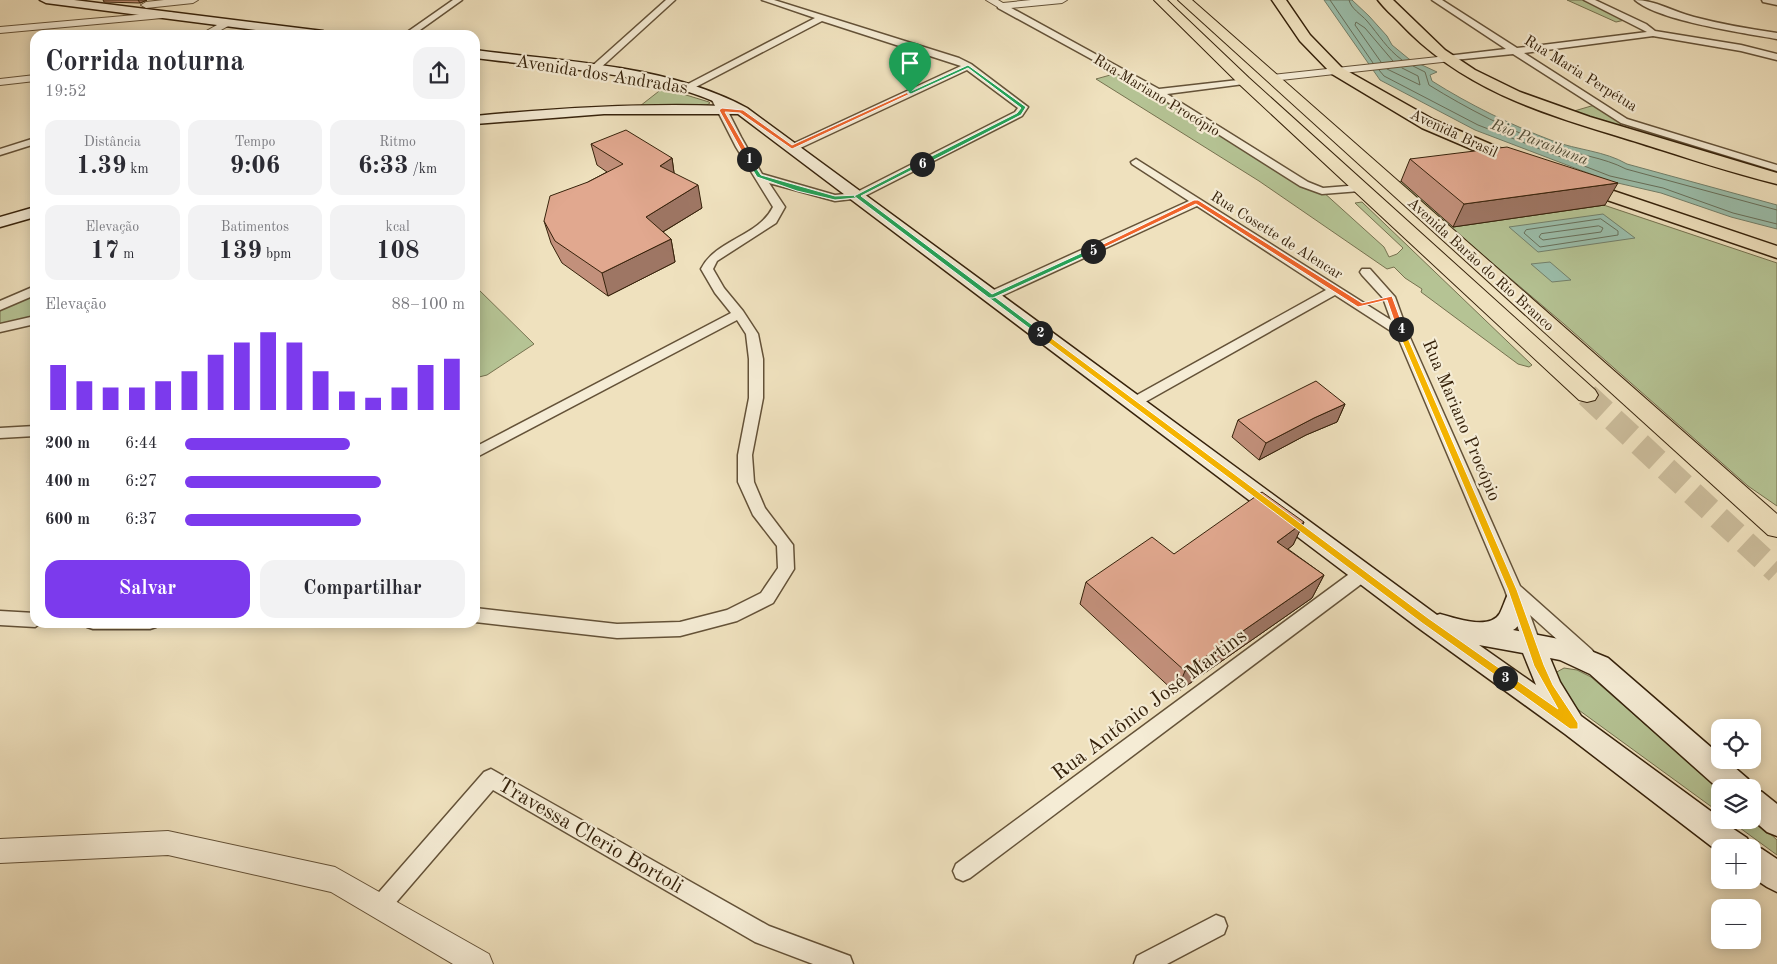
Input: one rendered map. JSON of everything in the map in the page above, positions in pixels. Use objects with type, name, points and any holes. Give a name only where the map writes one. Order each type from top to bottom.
[{"type":"highway","name":"Avenida Brasil","points":[[1279,0],[1305,38],[1342,71],[1428,124],[1531,167]]},
{"type":"highway","points":[[1385,0],[1440,60],[1516,97],[1602,127],[1638,130]]},
{"type":"highway","points":[[1602,127],[1619,126],[1638,130],[1777,179]]},
{"type":"highway","points":[[1565,180],[1777,252]]},
{"type":"main road","points":[[46,0],[100,7],[135,15],[166,15],[283,30]]},
{"type":"main road","name":"Avenida Barão do Rio Branco","points":[[1160,0],[1244,81],[1587,395]]},
{"type":"main road","name":"Avenida Barão do Rio Branco","points":[[1184,0],[1777,528]]},
{"type":"main road","name":"Avenida dos Andradas","points":[[480,55],[594,69],[690,87],[719,104]]},
{"type":"main road","points":[[480,120],[719,104],[742,111],[1362,574],[1574,726],[1725,839]]},
{"type":"main road","points":[[0,222],[30,213]]},
{"type":"main road","points":[[1471,633],[1494,630],[1509,621],[1514,596]]},
{"type":"main road","points":[[1425,620],[1471,633],[1564,650],[1599,666],[1728,779]]},
{"type":"main road","points":[[1530,643],[1550,688],[1574,726]]},
{"type":"main road","points":[[1761,809],[1777,822]]},
{"type":"main road","points":[[1761,865],[1777,877]]},
{"type":"street","points":[[100,7],[193,0]]},
{"type":"street","points":[[166,15],[170,6],[193,0]]},
{"type":"street","points":[[415,30],[458,0]]},
{"type":"street","points":[[594,69],[671,0]]},
{"type":"street","points":[[759,176],[835,198],[857,196],[1023,111],[1020,103],[968,66],[940,54],[766,0]]},
{"type":"street","name":"Rua Mariano Procópio","points":[[991,0],[1158,92],[1296,179],[1322,191],[1360,188]]},
{"type":"street","points":[[1001,6],[1062,0]]},
{"type":"street","name":"Rua Maria Perpétua","points":[[1436,0],[1638,130],[1777,168]]},
{"type":"street","points":[[1588,0],[1643,26],[1651,31],[1651,33]]},
{"type":"street","points":[[1639,0],[1682,18],[1710,25],[1777,36]]},
{"type":"street","points":[[1766,0],[1777,3]]},
{"type":"street","points":[[0,30],[135,15]]},
{"type":"street","points":[[690,87],[821,18]]},
{"type":"street","points":[[213,30],[226,23]]},
{"type":"street","points":[[1272,78],[1518,52],[1651,33],[1741,48],[1777,57]]},
{"type":"street","points":[[792,148],[968,66]]},
{"type":"street","points":[[0,82],[30,79]]},
{"type":"street","points":[[1158,92],[1244,81]]},
{"type":"street","points":[[480,615],[617,631],[680,630],[731,616],[767,598],[786,569],[785,545],[758,511],[746,482],[745,455],[756,398],[756,360],[752,334],[739,314],[719,290],[707,269],[712,259],[772,221],[779,207],[776,198],[759,176],[719,104]]},
{"type":"street","points":[[0,152],[30,143]]},
{"type":"street","name":"Rua Cosette de Alencar","points":[[1136,162],[1402,332]]},
{"type":"street","points":[[991,296],[1196,202]]},
{"type":"street","name":"Rua Mariano Procópio","points":[[1366,272],[1389,297],[1402,332],[1514,596],[1530,643]]},
{"type":"street","points":[[1133,403],[1335,290]]},
{"type":"street","points":[[0,306],[30,292]]},
{"type":"street","points":[[1361,305],[1389,297]]},
{"type":"street","points":[[480,450],[739,314]]},
{"type":"street","points":[[0,328],[30,321]]},
{"type":"street","points":[[0,433],[30,430]]},
{"type":"street","name":"Rua Antônio José Martins","points":[[963,871],[1362,574]]},
{"type":"street","name":"Rua Mariano Procópio","points":[[1514,596],[1599,666]]},
{"type":"street","points":[[0,618],[30,620]]},
{"type":"street","name":"Travessa Clerio Bortoli","points":[[380,906],[491,778],[764,934],[842,964]]},
{"type":"street","points":[[0,851],[168,843],[335,880],[479,964]]},
{"type":"street","points":[[1145,964],[1216,926]]},
{"type":"shaded area","points":[[1567,0],[1583,0],[1625,20],[1616,22]]},
{"type":"shaded area","points":[[1121,72],[1322,191],[1384,247],[1389,257],[1397,254],[1403,248],[1355,203],[1362,202],[1532,365],[1529,367],[1518,364],[1421,292],[1422,289],[1405,278],[1394,267],[1387,269],[1259,181],[1096,79]]},
{"type":"shaded area","points":[[663,88],[710,103],[705,106],[640,106]]},
{"type":"shaded area","points":[[1598,104],[1624,121],[1619,126],[1564,114]]},
{"type":"shaded area","points":[[1637,130],[1649,130],[1777,168],[1777,179],[1634,132]]},
{"type":"shaded area","points":[[1496,169],[1777,263],[1777,506],[1748,486],[1564,324],[1397,182]]},
{"type":"shaded area","points":[[480,291],[534,344],[487,375],[480,377]]},
{"type":"shaded area","points":[[30,295],[30,319],[0,325],[0,309]]},
{"type":"shaded area","points":[[1564,668],[1577,670],[1591,677],[1711,782],[1711,806],[1565,700],[1555,673]]},
{"type":"shaded area","points":[[1761,825],[1777,840],[1777,855],[1761,843],[1761,839],[1755,839],[1741,829],[1761,829]]},
{"type":"water","name":"Rio Paraibuna","points":[[1324,0],[1352,0],[1387,36],[1392,45],[1409,59],[1437,72],[1430,75],[1432,81],[1491,114],[1562,144],[1600,153],[1627,164],[1777,205],[1777,229],[1731,217],[1661,193],[1609,181],[1475,130],[1380,80]]},
{"type":"water","points":[[1603,214],[1635,238],[1538,252],[1509,227]]},
{"type":"water","points":[[1550,262],[1571,280],[1552,282],[1531,264]]},
{"type":"building","points":[[626,130],[672,158],[660,166],[698,185],[646,217],[671,239],[602,273],[555,241],[544,221],[550,196],[588,182],[623,164],[591,144]]},
{"type":"building","points":[[1507,147],[1618,183],[1464,204],[1410,159]]},
{"type":"building","points":[[1316,381],[1345,404],[1266,443],[1238,420]]},
{"type":"building","points":[[1262,492],[1304,522],[1277,542],[1324,575],[1185,671],[1086,582],[1152,537],[1174,554]]},
{"type":"tunnel","points":[[1587,395],[1777,572]]},
{"type":"route","points":[[910,93],[792,148],[742,111],[722,110],[727,122],[759,176],[835,198],[857,196],[1362,574],[1574,726],[1550,688],[1539,666],[1513,590],[1402,332],[1389,297],[1377,302],[1361,305],[1196,202],[991,296],[857,196],[1020,114],[1023,111],[1023,107],[968,66],[910,93]]}]
